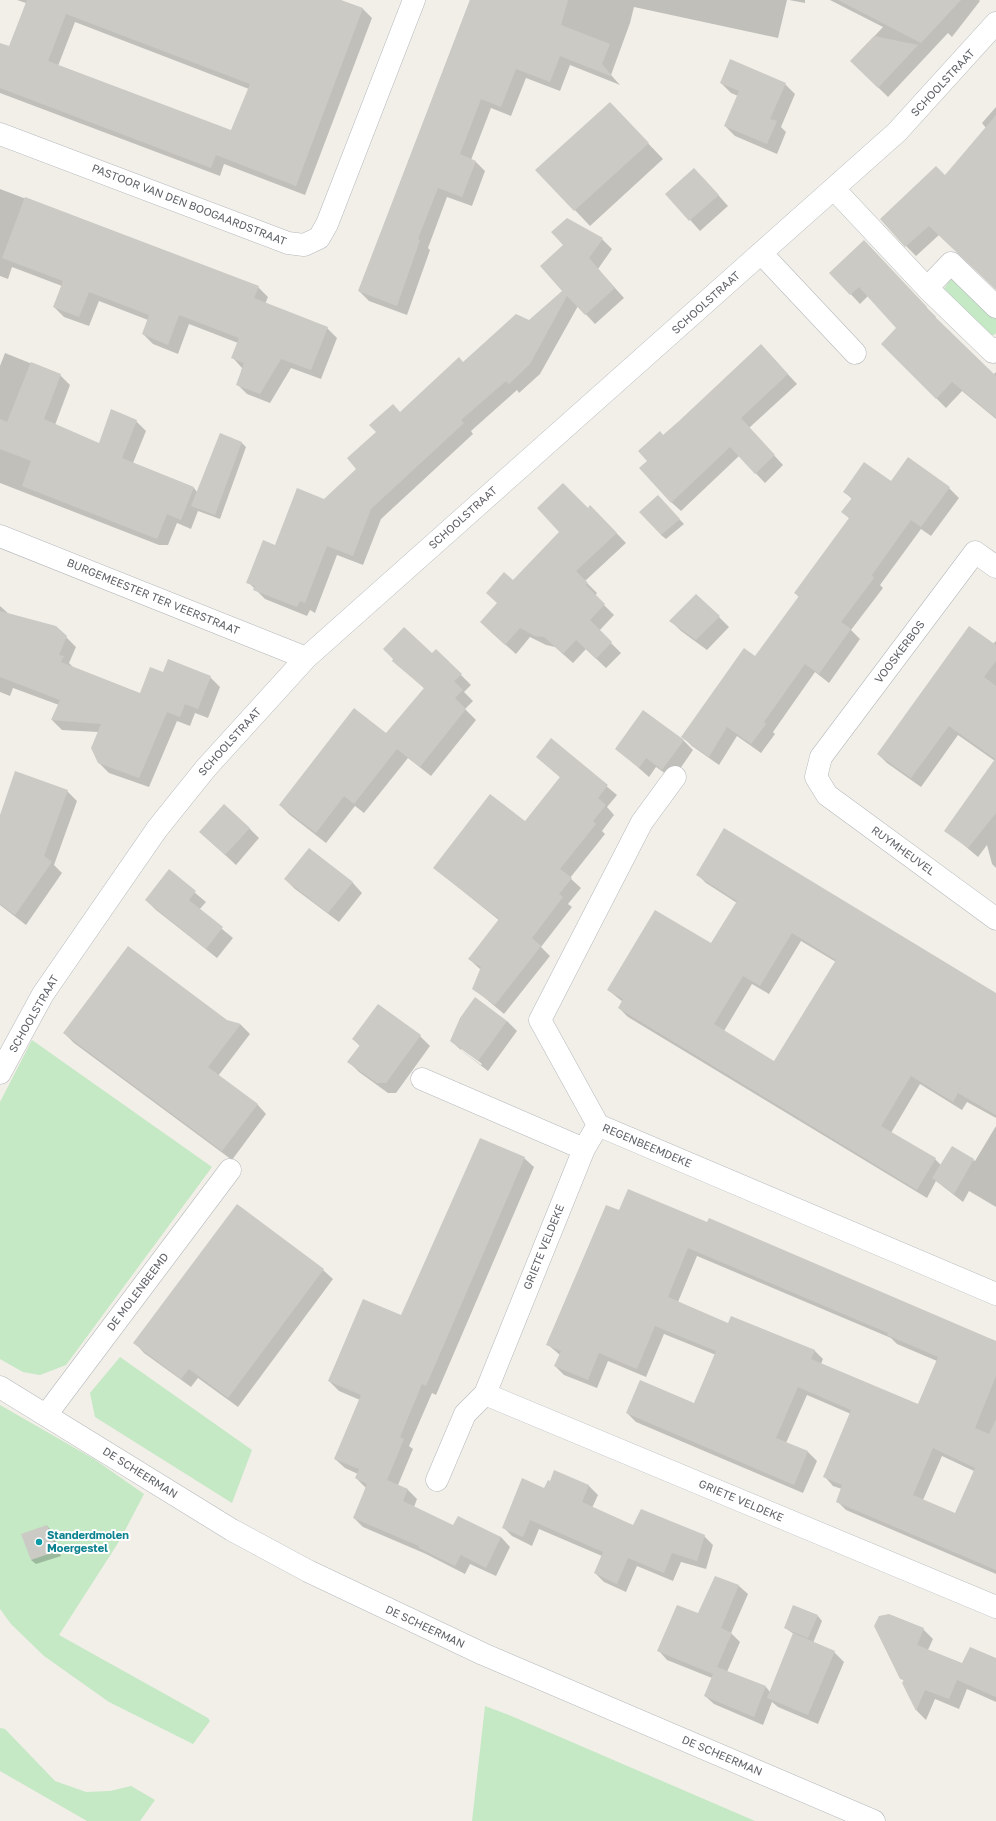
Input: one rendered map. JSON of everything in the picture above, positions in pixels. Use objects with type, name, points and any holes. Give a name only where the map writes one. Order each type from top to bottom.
[{"type":"street","name":"PASTOOR VAN DEN BOOGAARDSTRAAT","points":[[0,134],[288,243],[304,245],[319,238],[327,224],[414,0]]},
{"type":"street","name":"SCHOOLSTRAAT","points":[[0,1073],[43,994],[157,829],[206,768],[306,658],[897,132],[996,23]]},
{"type":"street","points":[[834,188],[927,288],[994,352],[996,349]]},
{"type":"street","points":[[761,254],[855,353]]},
{"type":"street","points":[[927,288],[951,263],[996,307]]},
{"type":"street","name":"BURGEMEESTER TER VEERSTRAAT","points":[[0,536],[306,658]]},
{"type":"street","name":"VOOSKERBOS","points":[[816,777],[821,757],[975,552],[996,567]]},
{"type":"street","name":"REGENBEEMDEKE","points":[[675,777],[642,822],[540,1020],[598,1125],[996,1294]]},
{"type":"street","name":"RUYMHEUVEL","points":[[816,777],[827,795],[996,919]]},
{"type":"street","points":[[422,1079],[584,1149]]},
{"type":"street","name":"GRIETE VELDEKE","points":[[436,1480],[465,1414],[485,1394],[584,1149],[598,1125]]},
{"type":"street","name":"DE MOLENBEEMD","points":[[46,1415],[230,1170]]},
{"type":"street","name":"DE SCHEERMAN","points":[[0,1387],[232,1530],[308,1571],[483,1654],[874,1821]]},
{"type":"street","name":"GRIETE VELDEKE","points":[[485,1394],[996,1607]]},
{"type":"green space","points":[[953,276],[996,314],[996,333],[994,335],[989,335],[943,290]]},
{"type":"green space","points":[[32,1040],[212,1167],[66,1365],[40,1375],[23,1372],[0,1359],[0,1102]]},
{"type":"green space","points":[[120,1357],[252,1450],[232,1503],[95,1417],[90,1393]]},
{"type":"green space","points":[[0,1405],[94,1459],[144,1494],[120,1540],[59,1635],[208,1718],[210,1721],[193,1744],[109,1702],[44,1656],[11,1624],[0,1609]]},
{"type":"green space","points":[[485,1706],[509,1715],[755,1821],[472,1821]]},
{"type":"green space","points":[[0,1728],[5,1729],[55,1781],[86,1792],[110,1791],[131,1786],[155,1800],[140,1821],[87,1821],[0,1771]]},
{"type":"building","points":[[27,0],[341,0],[363,8],[296,186],[216,155],[211,168],[0,88],[0,43],[9,46]],"holes":[[[66,14],[250,84],[231,130],[48,61]]]},
{"type":"building","points":[[470,0],[568,0],[561,25],[610,44],[602,64],[613,77],[560,56],[550,82],[516,69],[501,107],[481,99],[460,154],[476,161],[462,197],[438,188],[418,239],[420,240],[397,306],[358,291]]},
{"type":"building","points":[[838,0],[961,0],[921,43]]},
{"type":"building","points":[[874,36],[918,45],[878,88],[850,61]]},
{"type":"building","points":[[730,59],[786,83],[770,119],[777,121],[767,144],[724,126],[739,91],[720,83]]},
{"type":"building","points":[[610,102],[649,143],[574,211],[535,170]]},
{"type":"building","points":[[996,115],[996,290],[929,226],[905,247],[880,219],[936,166],[945,175]]},
{"type":"building","points":[[694,168],[719,195],[689,221],[665,194]]},
{"type":"building","points":[[25,197],[259,286],[254,298],[328,327],[311,370],[281,359],[260,394],[236,385],[244,363],[231,358],[239,338],[179,315],[168,345],[142,334],[149,315],[89,292],[79,317],[53,307],[63,281],[2,258]]},
{"type":"building","points":[[567,218],[603,238],[589,258],[615,288],[585,315],[567,296],[530,364],[509,384],[506,381],[461,420],[464,423],[371,509],[353,556],[327,546],[305,603],[300,601],[297,607],[253,590],[255,586],[246,583],[263,540],[275,545],[297,488],[324,499],[356,469],[347,458],[376,432],[369,425],[393,404],[400,412],[459,357],[463,362],[516,314],[529,320],[562,291],[540,266],[563,245],[551,232]]},
{"type":"building","points":[[864,240],[927,307],[926,308],[996,376],[996,418],[952,382],[936,399],[881,344],[896,328],[859,287],[850,295],[829,273]]},
{"type":"building","points":[[761,344],[788,374],[741,418],[775,455],[755,474],[730,447],[671,503],[639,468],[647,461],[638,451],[660,431],[663,435]]},
{"type":"building","points":[[31,362],[61,374],[44,419],[99,443],[111,409],[137,420],[122,458],[194,487],[181,520],[167,514],[157,539],[22,486],[31,461],[0,449],[0,419],[7,422]]},
{"type":"building","points":[[220,433],[242,442],[215,515],[191,506]]},
{"type":"building","points":[[908,457],[950,487],[921,527],[911,520],[872,575],[874,578],[841,622],[851,629],[819,674],[805,664],[764,722],[766,724],[751,744],[727,727],[709,757],[681,737],[744,648],[755,656],[799,596],[794,593],[849,518],[841,512],[852,498],[843,492],[864,462],[891,481]]},
{"type":"building","points":[[563,483],[588,508],[590,505],[617,533],[576,571],[588,583],[586,585],[605,604],[590,620],[612,642],[596,659],[576,640],[563,654],[544,637],[535,636],[520,628],[505,645],[480,622],[497,603],[486,593],[504,572],[513,580],[559,532],[537,508]]},
{"type":"building","points":[[658,495],[680,519],[661,535],[639,512]]},
{"type":"building","points":[[696,594],[720,616],[696,640],[669,621]]},
{"type":"building","points":[[0,611],[56,626],[67,636],[59,655],[64,656],[61,662],[140,693],[150,667],[163,672],[168,659],[211,676],[198,709],[185,704],[180,717],[167,712],[139,778],[98,763],[91,748],[101,724],[51,720],[60,700],[0,677]]},
{"type":"building","points":[[969,626],[996,645],[996,661],[984,677],[996,686],[996,813],[968,848],[944,831],[995,759],[949,726],[911,778],[877,754]]},
{"type":"building","points":[[404,627],[432,653],[436,649],[462,674],[454,681],[463,690],[455,698],[466,709],[420,767],[397,749],[354,804],[344,796],[316,833],[279,805],[354,708],[386,733],[424,688],[392,661],[393,659],[383,649]]},
{"type":"building","points":[[643,710],[684,740],[662,770],[646,758],[639,768],[615,749]]},
{"type":"building","points":[[551,738],[608,785],[598,798],[606,805],[593,821],[596,824],[560,869],[572,878],[559,894],[563,897],[532,938],[541,946],[495,1005],[472,989],[481,967],[468,959],[499,919],[433,868],[490,794],[525,821],[560,777],[536,757]]},
{"type":"building","points":[[15,771],[68,790],[44,856],[52,862],[15,915],[0,904],[0,815]]},
{"type":"building","points":[[224,804],[250,828],[225,855],[199,832]]},
{"type":"building","points":[[724,828],[996,993],[996,1115],[958,1093],[953,1102],[911,1076],[881,1126],[936,1158],[917,1190],[618,1008],[623,999],[607,990],[655,910],[711,943],[737,901],[696,875]],"holes":[[[792,933],[836,960],[774,1061],[714,1024],[743,976],[760,986]]]},
{"type":"building","points":[[309,848],[353,882],[328,913],[284,879]]},
{"type":"building","points":[[169,869],[196,891],[189,900],[223,927],[206,949],[145,900]]},
{"type":"building","points":[[128,946],[227,1020],[241,1024],[208,1067],[258,1104],[222,1151],[63,1033]]},
{"type":"building","points":[[475,997],[507,1021],[478,1061],[450,1041],[460,1018]]},
{"type":"building","points":[[378,1004],[421,1035],[386,1083],[377,1083],[347,1062],[360,1045],[352,1039]]},
{"type":"building","points":[[480,1138],[525,1157],[426,1386],[422,1384],[400,1437],[404,1439],[387,1480],[408,1489],[403,1501],[453,1525],[458,1516],[501,1537],[486,1568],[461,1555],[455,1566],[419,1548],[419,1546],[353,1518],[367,1484],[355,1478],[359,1469],[334,1459],[361,1395],[328,1381],[363,1299],[401,1315]]},
{"type":"building","points":[[952,1146],[974,1159],[954,1194],[932,1178]]},
{"type":"building","points":[[628,1189],[707,1222],[709,1218],[996,1341],[996,1376],[975,1428],[989,1434],[996,1419],[996,1570],[836,1502],[842,1485],[823,1477],[851,1410],[798,1387],[776,1438],[808,1451],[794,1485],[626,1413],[640,1380],[694,1403],[716,1351],[655,1326],[637,1369],[599,1353],[588,1380],[554,1366],[561,1351],[546,1345],[606,1205],[619,1210]],"holes":[[[688,1248],[888,1333],[887,1335],[938,1357],[918,1404],[811,1359],[815,1350],[731,1316],[728,1323],[668,1297]],[[933,1448],[975,1468],[955,1513],[913,1495]]]},
{"type":"building","points":[[237,1204],[324,1269],[228,1398],[189,1369],[181,1379],[133,1343]]},
{"type":"building","points":[[554,1470],[589,1485],[582,1502],[633,1525],[641,1509],[705,1535],[697,1561],[672,1553],[664,1573],[628,1558],[617,1584],[594,1573],[603,1552],[530,1520],[523,1537],[502,1528],[522,1478],[544,1488],[548,1480],[550,1481]]},
{"type":"building","name":"Standerdmolen Moergestel","points":[[47,1525],[57,1551],[31,1560],[21,1534]]},
{"type":"building","points":[[715,1576],[739,1585],[721,1628],[732,1633],[717,1667],[766,1686],[754,1717],[704,1696],[713,1674],[657,1651],[677,1605],[698,1613]]},
{"type":"building","points":[[793,1605],[818,1615],[808,1638],[784,1628]]},
{"type":"building","points":[[889,1614],[924,1628],[917,1645],[962,1663],[970,1647],[996,1658],[996,1697],[957,1680],[949,1699],[925,1690],[916,1711],[902,1683],[904,1680],[900,1679],[874,1626],[879,1616]]},
{"type":"building","points":[[793,1633],[835,1651],[808,1715],[767,1698]]},
{"type":"place","name":"Standerdmolen Moergestel","points":[[39,1542]]}]
